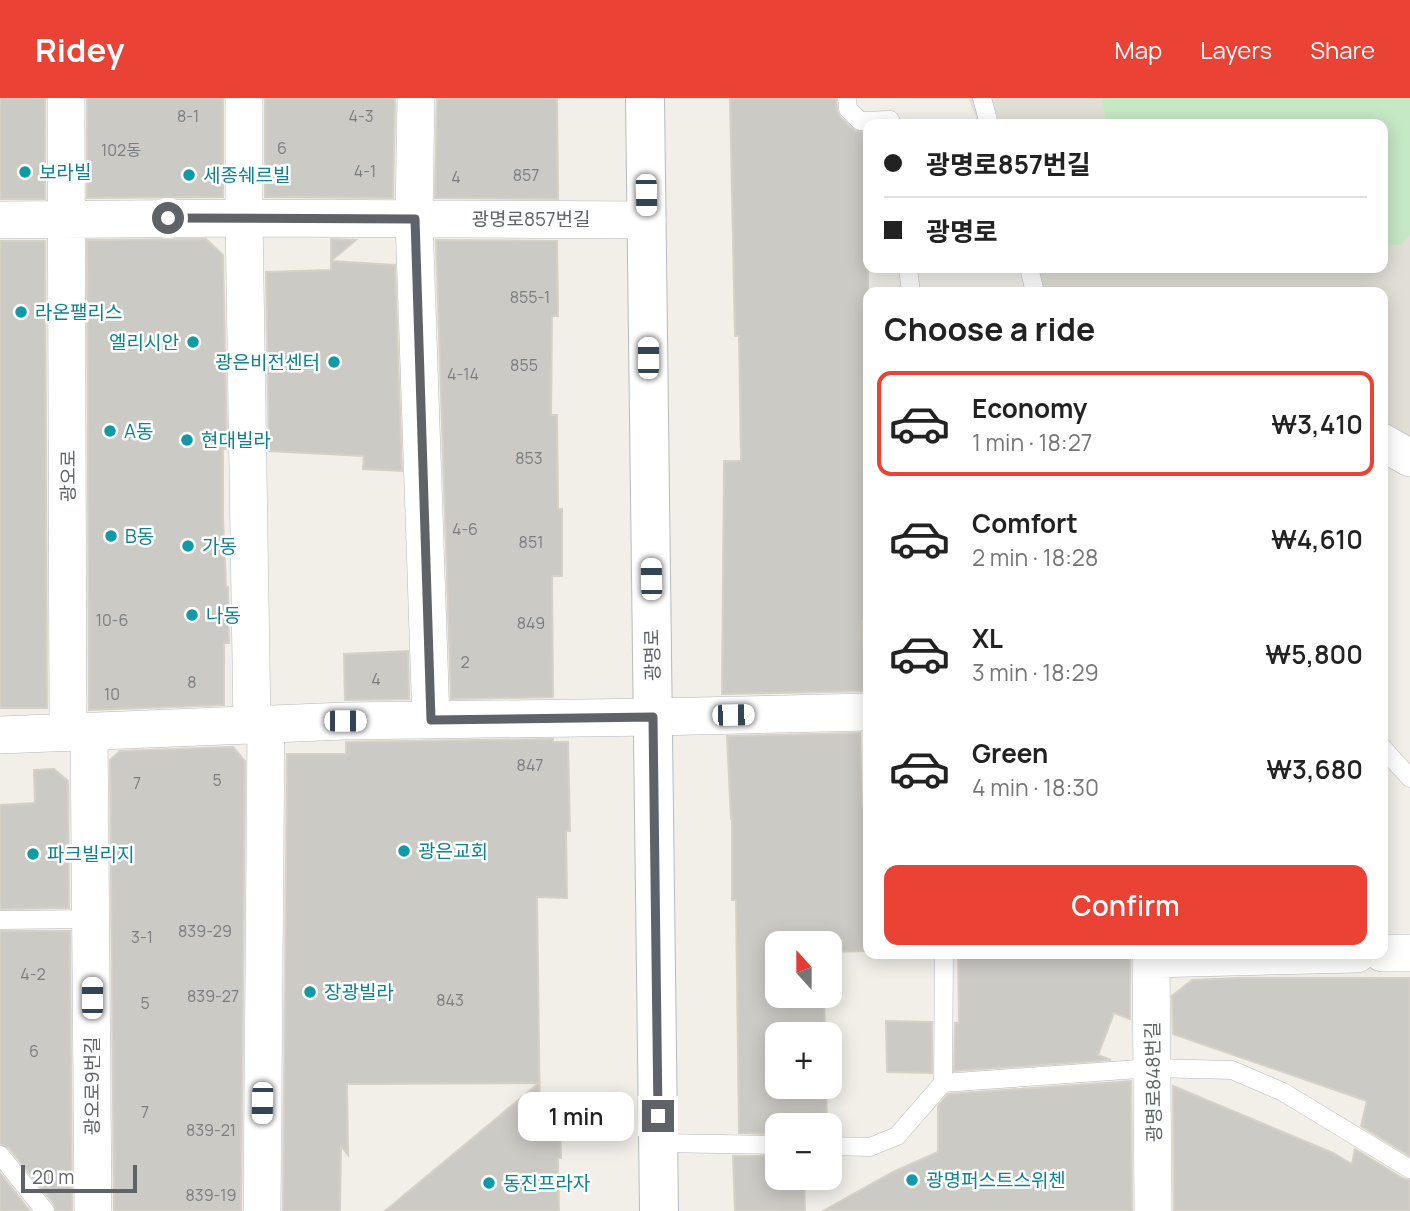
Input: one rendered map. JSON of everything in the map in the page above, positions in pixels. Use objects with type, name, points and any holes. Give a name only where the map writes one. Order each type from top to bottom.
[{"type":"main road","name":"광명로","points":[[645,98],[659,1211]]},
{"type":"street","points":[[66,98],[67,219]]},
{"type":"street","points":[[244,98],[244,218],[259,725],[262,1211]]},
{"type":"street","points":[[415,98],[415,219],[431,720]]},
{"type":"street","name":"광오로","points":[[67,219],[79,732]]},
{"type":"street","name":"광명로857번길","points":[[0,220],[647,220]]},
{"type":"street","points":[[1388,445],[1410,458]]},
{"type":"street","points":[[0,735],[345,721],[863,712]]},
{"type":"street","name":"광오로9번길","points":[[79,732],[91,919],[93,1211]]},
{"type":"street","points":[[1388,953],[1410,953]]},
{"type":"street","name":"광명로848번길","points":[[1151,959],[1153,1211]]},
{"type":"lane","points":[[847,98],[848,109],[863,121]]},
{"type":"lane","points":[[982,98],[988,119]]},
{"type":"lane","points":[[1388,754],[1410,778]]},
{"type":"lane","points":[[0,920],[91,919]]},
{"type":"lane","points":[[842,1146],[870,1147],[897,1136],[943,1083],[944,959]]},
{"type":"lane","points":[[943,1083],[1153,1068],[1232,1070],[1283,1092],[1410,1169]]},
{"type":"lane","points":[[658,1143],[765,1145]]},
{"type":"lane","points":[[0,1155],[45,1211]]},
{"type":"shaded area","points":[[968,98],[1410,98],[1410,447],[1388,436],[1388,287],[1031,287],[1027,273],[1388,273],[1388,119],[977,119]]},
{"type":"green space","points":[[1102,98],[1410,98],[1410,235],[1400,245],[1388,244],[1388,119],[1105,119]]},
{"type":"building","name":"보라빌","points":[[0,98],[45,98],[45,199],[0,199]]},
{"type":"building","points":[[87,98],[223,98],[223,197],[87,198]]},
{"type":"building","points":[[265,98],[395,98],[393,198],[265,197]]},
{"type":"building","points":[[437,98],[557,98],[558,199],[435,198]]},
{"type":"building","points":[[730,98],[836,98],[840,117],[855,131],[863,132],[863,273],[868,273],[868,287],[863,287],[863,691],[722,694],[724,461],[741,461],[739,336],[735,336]]},
{"type":"building","points":[[206,239],[223,255],[227,449],[223,449],[223,518],[229,643],[224,643],[224,705],[89,710],[87,240]]},
{"type":"building","points":[[331,239],[356,240],[331,261]]},
{"type":"building","points":[[436,240],[557,241],[558,316],[552,316],[551,415],[557,415],[562,576],[552,576],[553,697],[451,699]]},
{"type":"building","points":[[0,241],[45,241],[47,708],[0,708]]},
{"type":"building","name":"광은비전센터","points":[[331,261],[395,265],[402,471],[363,469],[364,456],[269,451],[266,272],[331,270]]},
{"type":"building","points":[[408,651],[409,699],[345,700],[344,654]]},
{"type":"building","points":[[860,733],[863,951],[842,952],[842,931],[765,931],[765,1008],[824,1008],[825,1022],[765,1022],[765,1099],[826,1099],[827,1113],[765,1113],[765,1134],[739,1133],[736,900],[732,900],[727,736]]},
{"type":"building","points":[[553,739],[553,742],[568,742],[570,831],[566,831],[567,898],[537,897],[540,1124],[560,1124],[559,1211],[385,1211],[539,1083],[347,1084],[348,1155],[341,1146],[340,1211],[283,1211],[287,754],[346,754],[346,742]]},
{"type":"building","points":[[233,747],[245,761],[241,1211],[114,1211],[110,760],[120,751]]},
{"type":"building","name":"파크빌리지","points":[[54,769],[68,781],[69,908],[0,909],[0,805],[35,803],[34,770]]},
{"type":"building","points":[[0,931],[70,931],[72,1211],[56,1211],[54,1204],[9,1148],[0,1144]]},
{"type":"building","points":[[958,959],[1130,959],[1130,1019],[1114,1013],[1098,1055],[1111,1060],[954,1071],[955,1023],[959,1023]]},
{"type":"building","points":[[1410,978],[1410,1156],[1361,1126],[1367,1101],[1173,1034],[1172,996],[1192,980]]},
{"type":"building","points":[[886,1021],[932,1022],[932,1073],[887,1072]]},
{"type":"building","points":[[1131,1081],[1132,1211],[823,1211],[893,1172],[938,1152],[938,1106],[948,1094]]},
{"type":"building","points":[[1173,1086],[1333,1153],[1352,1164],[1355,1149],[1410,1180],[1410,1211],[1174,1211]]},
{"type":"building","points":[[733,1156],[765,1156],[765,1190],[804,1190],[805,1211],[735,1211]]},
{"type":"building","points":[[0,1173],[30,1211],[0,1211]]},
{"type":"place","name":"보라빌","points":[[25,172]]},
{"type":"place","name":"세종쉐르빌","points":[[189,175]]},
{"type":"place","name":"라온팰리스","points":[[21,312]]},
{"type":"place","name":"엘리시안","points":[[193,342]]},
{"type":"place","name":"광은비전센터","points":[[334,362]]},
{"type":"place","name":"A동","points":[[110,431]]},
{"type":"place","name":"현대빌라","points":[[187,440]]},
{"type":"place","name":"B동","points":[[111,536]]},
{"type":"place","name":"가동","points":[[188,546]]},
{"type":"place","name":"나동","points":[[192,615]]},
{"type":"place","name":"광은교회","points":[[404,851]]},
{"type":"place","name":"파크빌리지","points":[[33,854]]},
{"type":"place","name":"장광빌라","points":[[310,992]]},
{"type":"place","name":"광명퍼스트스위첸","points":[[912,1180]]},
{"type":"place","name":"동진프라자","points":[[489,1183]]},
{"type":"route","points":[[168,218],[415,219],[431,720],[653,717],[658,1116]]}]
